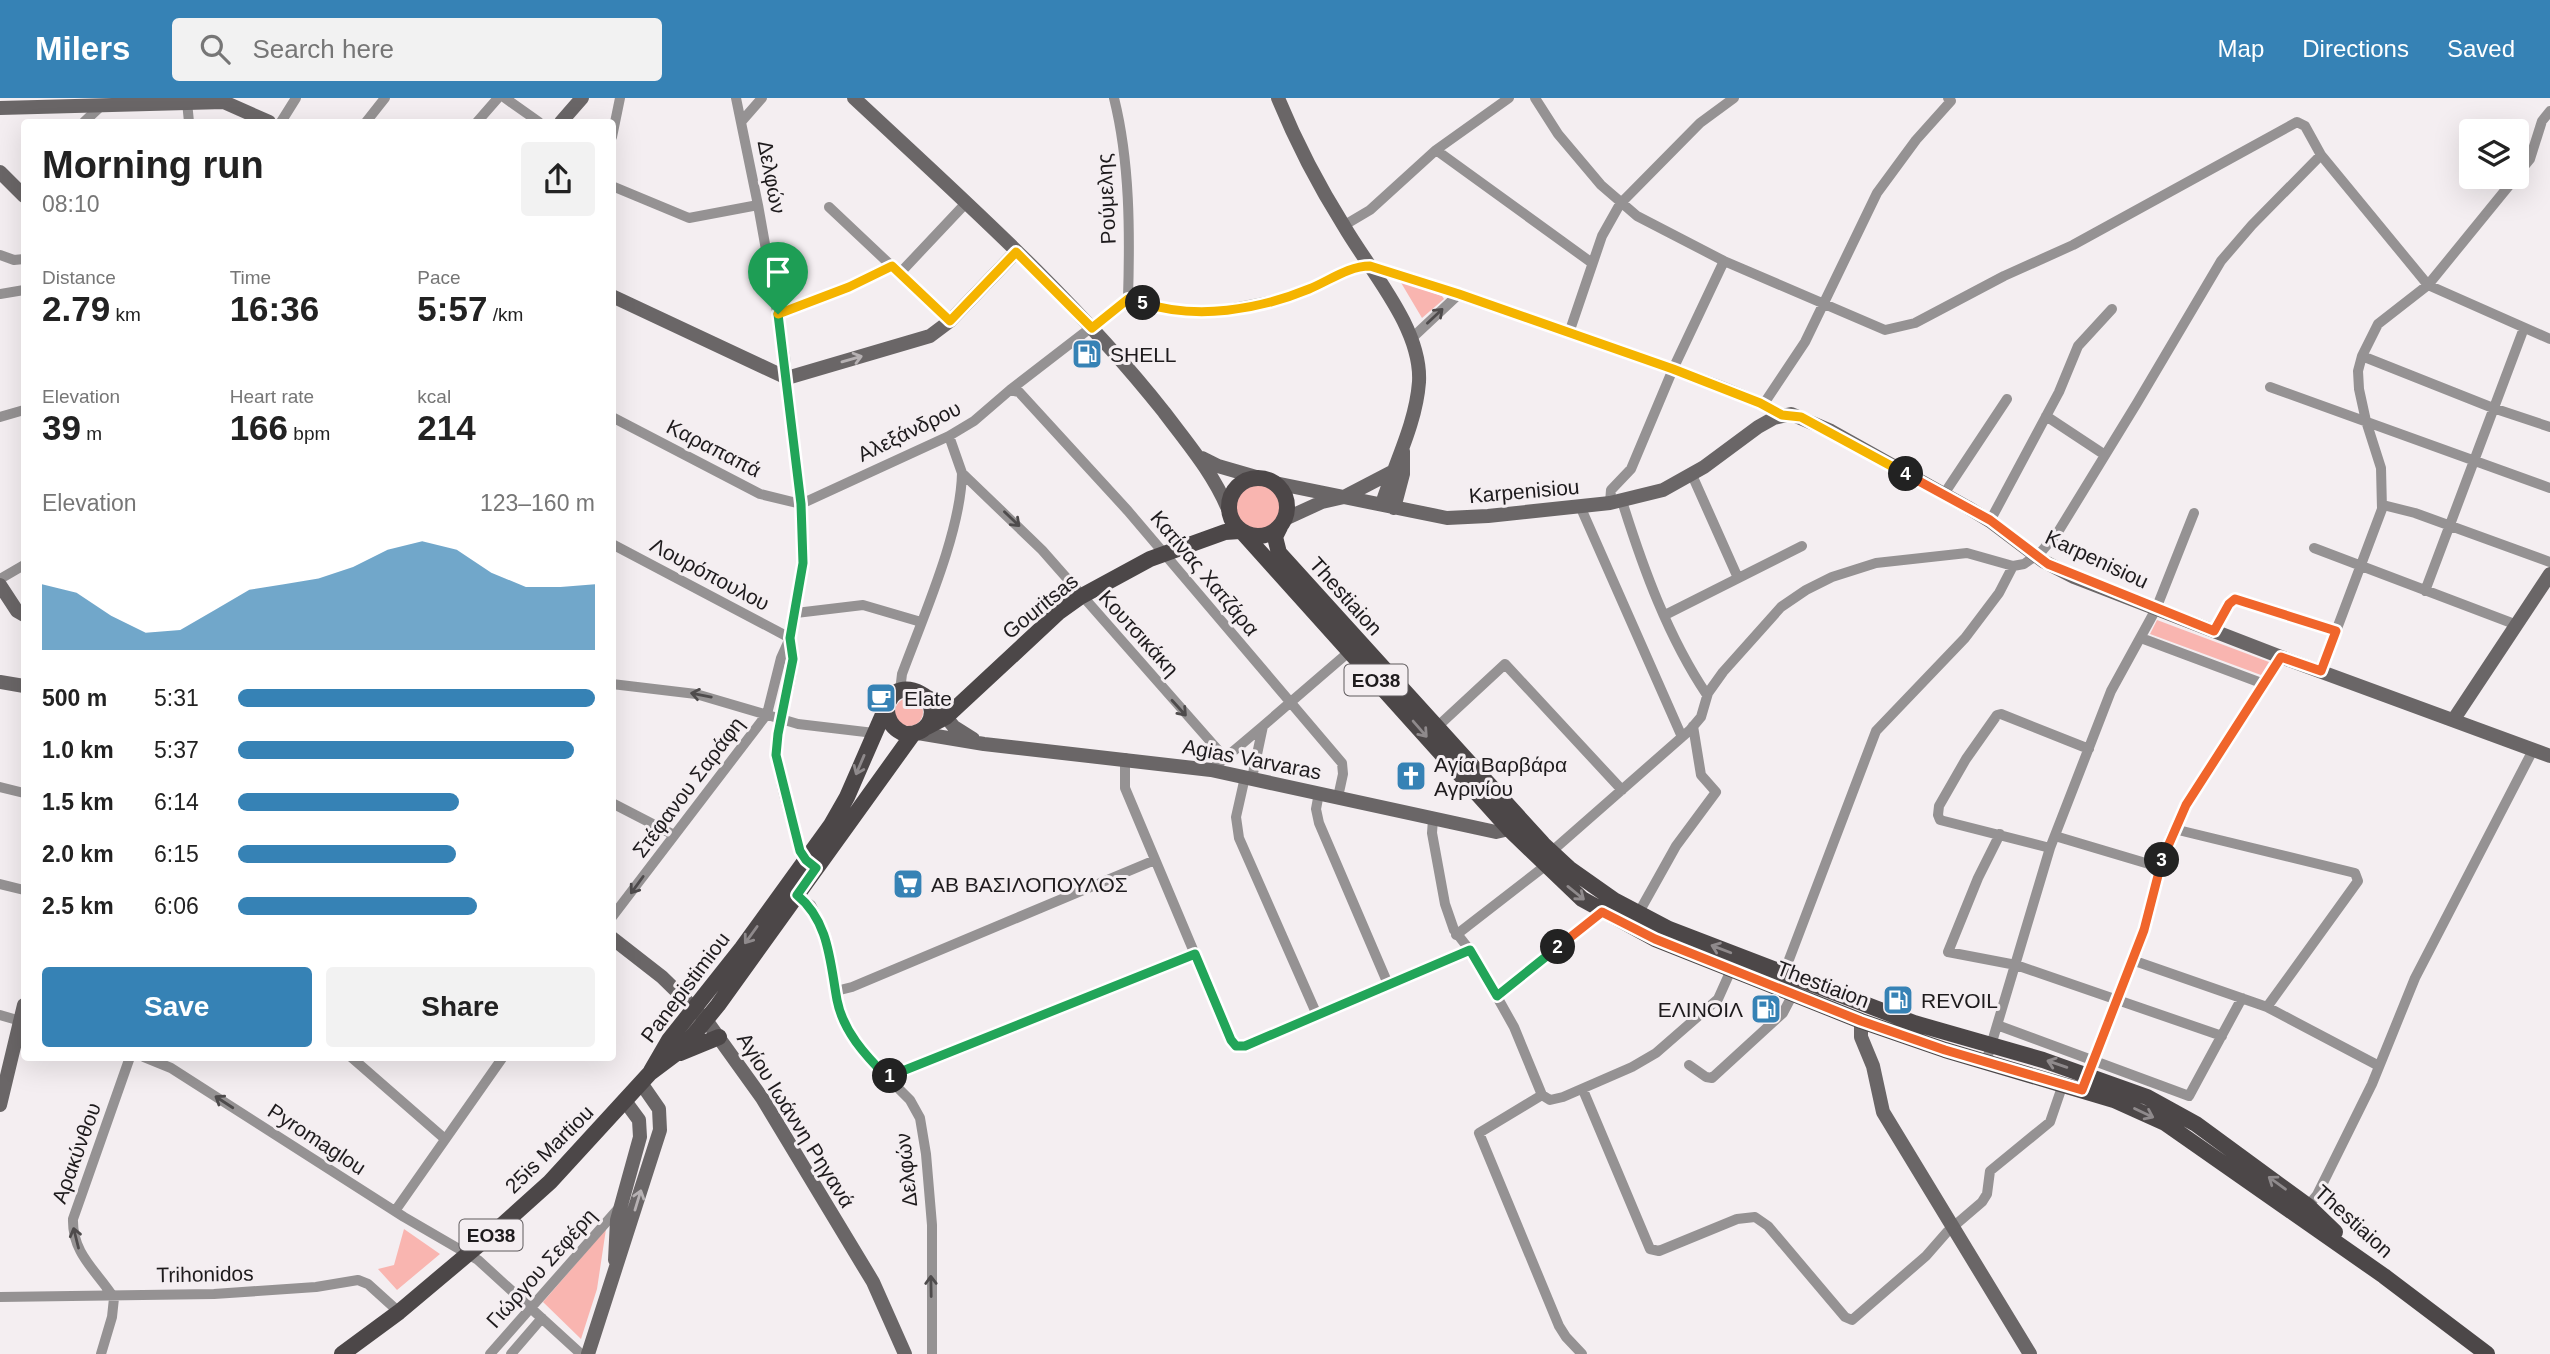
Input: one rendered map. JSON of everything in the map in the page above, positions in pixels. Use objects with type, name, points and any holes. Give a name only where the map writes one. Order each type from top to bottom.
[{"type":"main road","points":[[1235,523],[1229,500],[1239,484],[1256,477],[1275,483]]},
{"type":"main road","name":"ΕΟ38","points":[[1235,523],[1262,536],[1282,523],[1286,499],[1275,483]]},
{"type":"main road","name":"Gouritsas","points":[[919,732],[946,718],[1059,612],[1080,597],[1116,576],[1162,555],[1215,536],[1235,523]]},
{"type":"main road","name":"Thestiaion","points":[[1235,523],[1350,651],[1548,859],[1582,899],[1602,912],[1655,939],[1731,970],[1785,985],[1911,1031],[1986,1062],[2063,1084],[2087,1075]]},
{"type":"main road","name":"Thestiaion","points":[[1282,523],[1275,537],[1279,553],[1437,727],[1515,824]]},
{"type":"main road","points":[[928,698],[932,712],[919,732],[897,731],[891,726],[887,711],[894,697],[915,690],[928,698],[946,718]]},
{"type":"main road","name":"Panepistimiou","points":[[811,864],[894,697]]},
{"type":"main road","name":"Panepistimiou","points":[[645,1078],[675,1056],[700,1014],[811,864],[899,752],[919,732]]},
{"type":"main road","points":[[874,733],[899,752]]},
{"type":"main road","name":"Thestiaion","points":[[1548,859],[1637,914],[1861,1021],[1990,1044],[2087,1075],[2173,1110],[2308,1206],[2384,1276]]},
{"type":"main road","name":"Panepistimiou","points":[[645,1078],[669,1040],[700,1014]]},
{"type":"main road","points":[[675,1056],[719,1037]]},
{"type":"main road","name":"Thestiaion","points":[[2087,1075],[2141,1111],[2188,1137],[2384,1276]]},
{"type":"main road","name":"25is Martiou","points":[[342,1354],[399,1312],[550,1182],[645,1078]]},
{"type":"main road","name":"ΕΟ38","points":[[2384,1276],[2487,1354]]},
{"type":"street","points":[[283,119],[296,98]]},
{"type":"street","points":[[368,119],[385,98]]},
{"type":"street","points":[[480,119],[498,98]]},
{"type":"street","points":[[505,98],[535,119]]},
{"type":"street","points":[[564,119],[582,98]]},
{"type":"street","points":[[616,119],[620,98]]},
{"type":"street","name":"Δελφών","points":[[736,98],[778,314],[801,504],[803,563],[796,613],[790,638],[780,658],[767,714]]},
{"type":"street","points":[[741,122],[762,98]]},
{"type":"street","points":[[854,98],[966,203],[1092,328],[1138,380],[1197,456],[1220,490],[1235,523]]},
{"type":"street","name":"Ρούμελης","points":[[1114,98],[1121,132],[1127,203],[1128,299]]},
{"type":"street","points":[[1278,98],[1343,226],[1412,338],[1419,382],[1403,444],[1392,472],[1388,506]]},
{"type":"street","points":[[1343,226],[1383,200],[1436,150],[1509,98]]},
{"type":"street","points":[[1535,98],[1564,142],[1620,204],[1637,216],[1724,261],[1885,330],[1899,328],[2073,245],[2297,122],[2305,126],[2320,155],[2428,285],[2550,339]]},
{"type":"street","points":[[1569,333],[1606,227],[1620,204],[1700,122],[1734,98]]},
{"type":"street","points":[[1763,405],[1802,347],[1877,193],[1916,140],[1951,99]]},
{"type":"street","points":[[0,107],[64,102],[101,106],[212,100],[232,104],[263,119]]},
{"type":"street","points":[[178,101],[187,119]]},
{"type":"street","points":[[87,119],[101,106]]},
{"type":"street","points":[[2529,160],[2542,121],[2550,111]]},
{"type":"street","points":[[1436,150],[1592,263]]},
{"type":"street","points":[[1456,935],[1548,859],[1693,726],[1702,714],[1707,695],[1723,672],[1781,607],[1795,596],[1832,577],[1876,563],[1959,553],[1981,555],[2012,566],[2024,564],[2036,556],[2052,540],[2221,261],[2320,155]]},
{"type":"street","points":[[1,175],[21,189]]},
{"type":"street","points":[[616,188],[689,218],[758,205]]},
{"type":"street","points":[[2321,671],[2383,505],[2381,468],[2366,421],[2358,383],[2361,356],[2381,321],[2428,285],[2506,189]]},
{"type":"street","points":[[778,314],[896,270],[966,203]]},
{"type":"street","points":[[829,207],[950,321]]},
{"type":"street","points":[[616,298],[787,378],[930,336],[950,321],[1016,252]]},
{"type":"street","points":[[0,255],[21,259]]},
{"type":"street","points":[[1707,695],[1665,615],[1611,490],[1631,469],[1673,369],[1724,261]]},
{"type":"street","points":[[1128,299],[1154,307],[1209,313],[1288,297],[1357,267],[1370,266],[1459,294],[1673,369],[1782,415]]},
{"type":"street","points":[[0,294],[21,290]]},
{"type":"street","points":[[1412,338],[1459,294]]},
{"type":"street","name":"Αλεξάνδρου","points":[[801,504],[949,436],[974,421],[1128,299]]},
{"type":"street","points":[[1990,520],[2046,416],[2078,346],[2112,309]]},
{"type":"street","points":[[2426,591],[2448,525],[2524,328]]},
{"type":"street","points":[[2361,356],[2493,408],[2550,427]]},
{"type":"street","points":[[2270,387],[2550,488]]},
{"type":"street","name":"Κατίνας Χατζάρα","points":[[1010,390],[1019,392],[1128,511],[1162,555],[1342,763],[1343,774],[1338,797]]},
{"type":"street","points":[[1944,494],[2007,399]]},
{"type":"street","points":[[0,417],[21,411]]},
{"type":"street","name":"Karpenisiou","points":[[1275,483],[1447,518],[1616,502],[1663,490],[1692,475],[1758,427],[1782,415],[1801,417],[1990,520],[2036,556],[2074,576],[2281,657],[2550,756]]},
{"type":"street","points":[[2046,416],[2105,455]]},
{"type":"street","name":"Καραπαπά","points":[[616,420],[760,494],[801,504]]},
{"type":"street","name":"Κουτσικάκη","points":[[949,436],[962,473],[1068,578],[1080,597],[1224,758]]},
{"type":"street","points":[[1388,506],[1403,474],[1403,444]]},
{"type":"street","points":[[1197,456],[1218,466],[1256,477]]},
{"type":"street","points":[[1282,523],[1322,502],[1344,497],[1392,472]]},
{"type":"street","points":[[894,697],[946,552],[960,498],[962,473]]},
{"type":"street","points":[[1692,475],[1738,578]]},
{"type":"street","points":[[2383,505],[2550,562]]},
{"type":"street","points":[[1580,506],[1682,737]]},
{"type":"street","points":[[1986,1062],[2050,848],[2115,681],[2156,609],[2194,513]]},
{"type":"street","name":"Λουρόπουλου","points":[[616,546],[790,638]]},
{"type":"street","points":[[1665,615],[1802,546]]},
{"type":"street","points":[[2314,548],[2517,625]]},
{"type":"street","points":[[1689,1065],[1712,1078],[1783,1013],[1785,985],[1876,731],[1965,639],[1999,593],[2012,566]]},
{"type":"street","points":[[0,579],[21,567]]},
{"type":"street","points":[[2454,719],[2550,574]]},
{"type":"street","points":[[0,585],[21,613]]},
{"type":"street","points":[[2214,631],[2229,604],[2235,599],[2336,631]]},
{"type":"street","points":[[796,613],[863,605],[921,622]]},
{"type":"street","name":"Δελφών","points":[[790,638],[793,659],[776,755],[797,841],[811,864]]},
{"type":"street","points":[[2141,638],[2264,684]]},
{"type":"street","points":[[1211,770],[1350,651]]},
{"type":"street","points":[[2087,1075],[2144,930],[2159,867],[2174,829],[2186,805],[2281,657]]},
{"type":"street","points":[[1437,727],[1505,664],[1622,790]]},
{"type":"street","points":[[616,677],[626,685]]},
{"type":"street","points":[[0,682],[21,685]]},
{"type":"street","points":[[616,684],[696,694],[798,724],[874,733]]},
{"type":"street","name":"Στέφανου Σαράφη","points":[[616,912],[767,714]]},
{"type":"street","points":[[2050,848],[1944,821],[1938,815],[1940,804],[1993,718],[2001,714],[2089,749]]},
{"type":"street","name":"Agias Varvaras","points":[[946,718],[967,736],[984,744]]},
{"type":"street","points":[[1263,726],[1236,817],[1239,838],[1317,1015]]},
{"type":"street","points":[[1637,914],[1676,846],[1716,792],[1701,775],[1693,726]]},
{"type":"street","points":[[752,735],[764,728],[776,736],[776,743]]},
{"type":"street","name":"Agias Varvaras","points":[[919,732],[984,744],[1125,758],[1211,770],[1496,832],[1515,824]]},
{"type":"street","points":[[2308,1206],[2317,1195],[2379,1066],[2415,978],[2533,750]]},
{"type":"street","points":[[1125,758],[1125,788],[1231,1040],[1236,1046],[1245,1046],[1470,950]]},
{"type":"street","points":[[0,787],[21,792]]},
{"type":"street","points":[[1319,793],[1316,809],[1319,822],[1388,984]]},
{"type":"street","points":[[616,805],[674,835]]},
{"type":"street","points":[[1433,819],[1432,832],[1445,904],[1456,935],[1470,950],[1514,1027],[1542,1095],[1555,1100],[1583,1090],[1656,1053],[1718,999],[1731,970]]},
{"type":"street","points":[[2174,829],[2287,855],[2358,876],[2356,885],[2267,1007]]},
{"type":"street","points":[[2000,834],[1978,878],[1948,953],[2016,965],[2222,1036]]},
{"type":"street","points":[[2055,836],[2159,867]]},
{"type":"street","points":[[836,991],[852,987],[1155,860]]},
{"type":"street","points":[[0,884],[21,889]]},
{"type":"street","name":"Δελφών","points":[[792,891],[811,905],[818,919],[843,1017],[853,1039],[914,1105],[925,1141],[932,1225],[932,1354]]},
{"type":"street","points":[[1497,996],[1602,912]]},
{"type":"street","name":"Αγίου Ιωάννη Ρηγανά","points":[[616,941],[650,967],[700,1014],[719,1037],[772,1113],[873,1282],[905,1354]]},
{"type":"street","points":[[887,1077],[1195,954]]},
{"type":"street","points":[[2133,960],[2267,1007],[2379,1066]]},
{"type":"street","points":[[1997,1026],[2087,1075],[2189,1096],[2242,998]]},
{"type":"street","points":[[0,1015],[21,1021]]},
{"type":"street","points":[[1861,1021],[1861,1037],[1873,1066],[1880,1105],[2030,1354]]},
{"type":"street","points":[[0,1105],[21,1025]]},
{"type":"street","name":"Αρακύνθου","points":[[112,1294],[81,1255],[72,1223],[75,1208],[129,1061]]},
{"type":"street","name":"Pyromaglou","points":[[154,1061],[171,1068],[395,1211],[469,1254],[581,1354]]},
{"type":"street","points":[[356,1061],[445,1139]]},
{"type":"street","points":[[395,1211],[500,1061]]},
{"type":"street","points":[[587,1354],[660,1130],[659,1110],[645,1078]]},
{"type":"street","points":[[1583,1090],[1648,1245],[1654,1251],[1679,1244],[1743,1217],[1755,1217],[1768,1226],[1845,1317],[1852,1320],[1926,1256],[1985,1199],[1992,1168],[2050,1122],[2063,1084]]},
{"type":"street","points":[[1542,1095],[1479,1133],[1559,1326],[1566,1338],[1582,1354]]},
{"type":"street","points":[[615,1265],[615,1235],[620,1207],[640,1137],[639,1121],[625,1101]]},
{"type":"street","name":"Γιώργου Σεφέρη","points":[[490,1354],[620,1207]]},
{"type":"street","name":"Trihonidos","points":[[0,1297],[249,1292],[358,1280],[368,1284],[399,1312]]},
{"type":"street","points":[[101,1354],[115,1301],[112,1294]]},
{"type":"street","name":"Γιώργου Σεφέρη","points":[[511,1354],[542,1318]]},
{"type":"shaded area","points":[[1400,281],[1442,296],[1444,299],[1422,318]]},
{"type":"shaded area","points":[[1258,481],[1275,489],[1283,506],[1275,523],[1258,531],[1241,523],[1233,506],[1241,489]]},
{"type":"shaded area","points":[[2157,620],[2269,662],[2261,675],[2150,634]]},
{"type":"shaded area","points":[[909,698],[919,702],[923,712],[919,722],[909,726],[899,722],[895,712],[899,702]]},
{"type":"shaded area","points":[[404,1229],[440,1254],[397,1290],[378,1269],[394,1265]]},
{"type":"shaded area","points":[[606,1229],[597,1289],[581,1339],[543,1302]]},
{"type":"place","name":"SHELL","points":[[1087,354]]},
{"type":"place","name":"Elate","points":[[881,698]]},
{"type":"place","name":"Αγία Βαρβάρα Αγρινίου","points":[[1411,776]]},
{"type":"place","name":"ΑΒ ΒΑΣΙΛΟΠΟΥΛΟΣ","points":[[908,884]]},
{"type":"place","name":"REVOIL","points":[[1898,1000]]},
{"type":"place","name":"ΕΛΙΝΟΙΛ","points":[[1766,1009]]},
{"type":"route","points":[[1016,252],[1092,328],[1128,299],[1154,307],[1209,313],[1288,297],[1357,267],[1370,266],[1459,294],[1673,369],[1760,403],[1782,415],[1801,417],[1990,520],[2048,564],[2214,631],[2229,604],[2238,599],[2336,631],[2321,671],[2281,657],[2181,814],[2159,867],[2144,930],[2082,1090],[1909,1039],[1655,939],[1602,912],[1497,996],[1470,950],[1245,1046],[1236,1046],[1231,1040],[1195,954],[887,1077],[853,1039],[837,1000],[832,964],[818,919],[811,905],[797,895],[816,868],[800,851],[776,755],[793,659],[790,638],[803,572],[801,504],[778,314],[849,287],[892,266],[950,321],[1016,252]]}]
